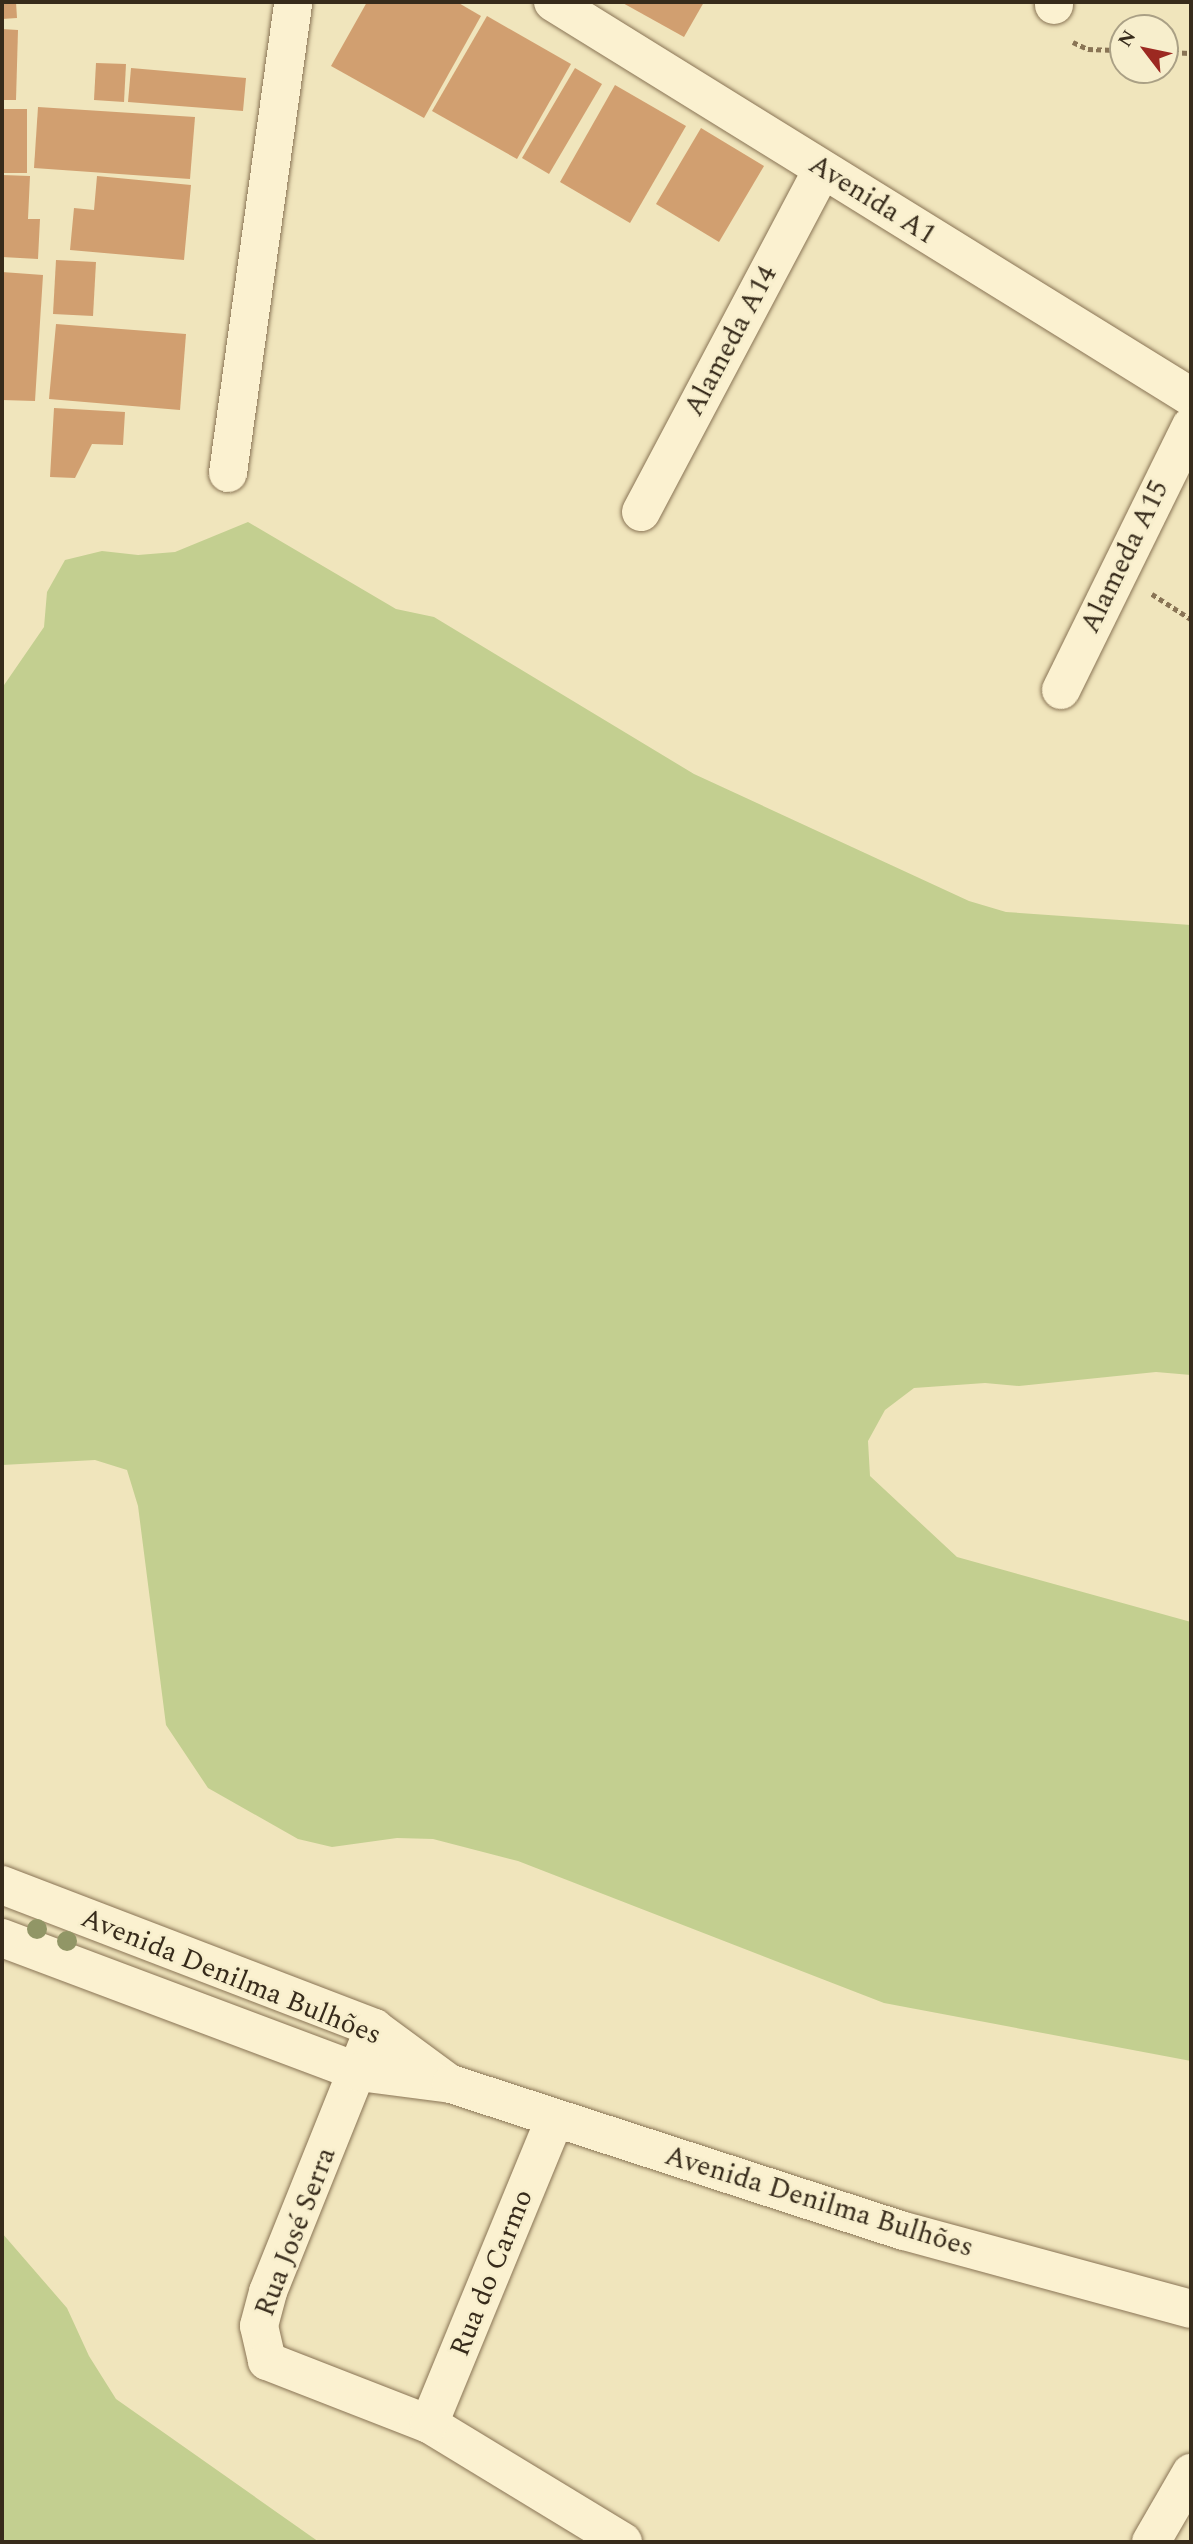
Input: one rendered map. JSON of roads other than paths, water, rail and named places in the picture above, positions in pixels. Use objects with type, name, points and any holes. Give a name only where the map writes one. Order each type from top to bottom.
[{"type":"street","points":[[228,474],[293,2]]},
{"type":"street","name":"Avenida A1","points":[[553,2],[1191,397]]},
{"type":"street","name":"Alameda A14","points":[[640,512],[822,170]]},
{"type":"street","name":"Alameda A15","points":[[1061,690],[1191,426]]},
{"type":"street","name":"Avenida Denilma Bulhões","points":[[2,1885],[374,2028],[451,2084]]},
{"type":"street","name":"Avenida Denilma Bulhões","points":[[2,1938],[359,2072],[451,2084],[554,2121],[904,2231],[1191,2309]]},
{"type":"street","name":"Rua José Serra","points":[[374,2028],[359,2072],[268,2292],[259,2326],[267,2361],[343,2394],[429,2424]]},
{"type":"street","name":"Rua do Carmo","points":[[429,2424],[554,2121]]},
{"type":"street","points":[[429,2424],[623,2542]]},
{"type":"street","points":[[1151,2542],[1191,2473]]}]
